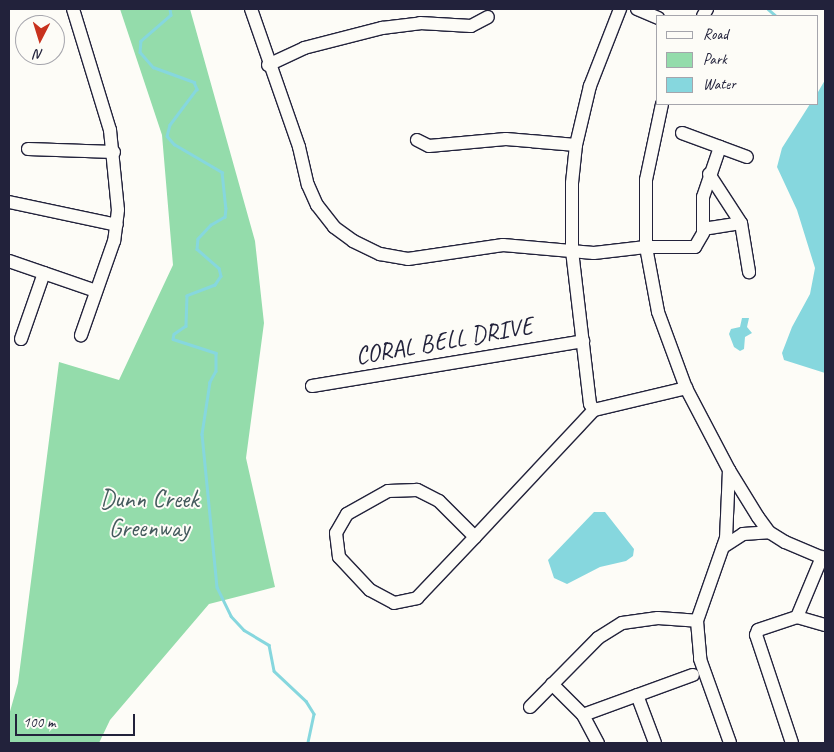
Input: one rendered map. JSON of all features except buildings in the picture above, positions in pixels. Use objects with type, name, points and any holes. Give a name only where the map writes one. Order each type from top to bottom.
[{"type":"street","points":[[74,9],[114,152],[117,225],[81,335]]},
{"type":"street","points":[[251,9],[268,65],[288,113],[314,198],[334,227],[352,242],[380,254],[408,259],[503,245],[594,253],[646,247],[695,247],[701,242],[703,196],[720,147]]},
{"type":"street","points":[[594,410],[590,404],[572,251],[572,183],[576,145],[590,86],[620,9]]},
{"type":"street","points":[[637,9],[656,17]]},
{"type":"street","points":[[268,65],[304,48],[382,28],[420,22],[471,26],[488,17]]},
{"type":"street","points":[[662,105],[646,180],[646,247],[658,312],[686,388],[729,470],[768,532],[785,542],[824,558],[797,617]]},
{"type":"street","points":[[682,133],[746,158]]},
{"type":"street","points":[[417,140],[430,146],[506,139],[576,145]]},
{"type":"street","points":[[28,148],[114,152]]},
{"type":"street","points":[[710,174],[741,223],[749,272]]},
{"type":"street","points":[[9,202],[117,225]]},
{"type":"street","points":[[703,229],[741,223]]},
{"type":"street","points":[[9,261],[96,291]]},
{"type":"street","points":[[21,339],[44,273]]},
{"type":"street","name":"CORAL BELL DRIVE","points":[[312,386],[583,341]]},
{"type":"street","points":[[475,537],[440,501],[416,490],[388,492],[347,514],[336,534],[340,557],[370,590],[394,603],[417,598],[475,537],[594,410],[686,388]]},
{"type":"street","points":[[729,470],[723,547],[697,621],[700,659],[730,743]]},
{"type":"street","points":[[723,547],[743,534],[768,532]]},
{"type":"street","points":[[792,743],[756,635],[758,630],[797,617],[825,625]]},
{"type":"street","points":[[530,707],[598,638],[622,623],[658,618],[697,621]]},
{"type":"street","points":[[583,715],[693,675]]},
{"type":"street","points":[[552,684],[583,715],[598,743]]},
{"type":"street","points":[[637,695],[655,743]]},
{"type":"green space","name":"Dunn Creek Greenway","points":[[120,9],[190,9],[255,241],[264,323],[246,458],[275,587],[209,604],[110,720],[99,743],[9,743],[9,715],[18,683],[59,362],[119,380],[173,265],[162,135]]},
{"type":"water","points":[[825,80],[825,373],[784,360],[782,353],[792,327],[810,294],[815,268],[797,210],[777,167],[782,148],[809,105],[819,105],[819,90]]},
{"type":"water","points":[[742,318],[749,318],[747,327],[752,333],[745,337],[744,349],[740,351],[734,347],[729,334],[731,329],[740,327]]},
{"type":"water","points":[[594,512],[605,512],[634,549],[633,556],[626,561],[600,567],[567,584],[554,578],[548,560]]},
{"type":"waterway","points":[[170,9],[171,15],[141,41],[140,52],[153,67],[194,82],[197,89],[170,125],[167,136],[174,144],[222,172],[226,208],[225,217],[211,225],[198,239],[197,249],[219,268],[221,276],[215,285],[187,296],[186,326],[174,334],[173,339],[216,353],[216,371],[210,382],[202,434],[217,587],[231,616],[244,630],[269,645],[274,671],[306,701],[314,714],[308,743]]},
{"type":"waterway","points":[[768,9],[775,15]]}]
